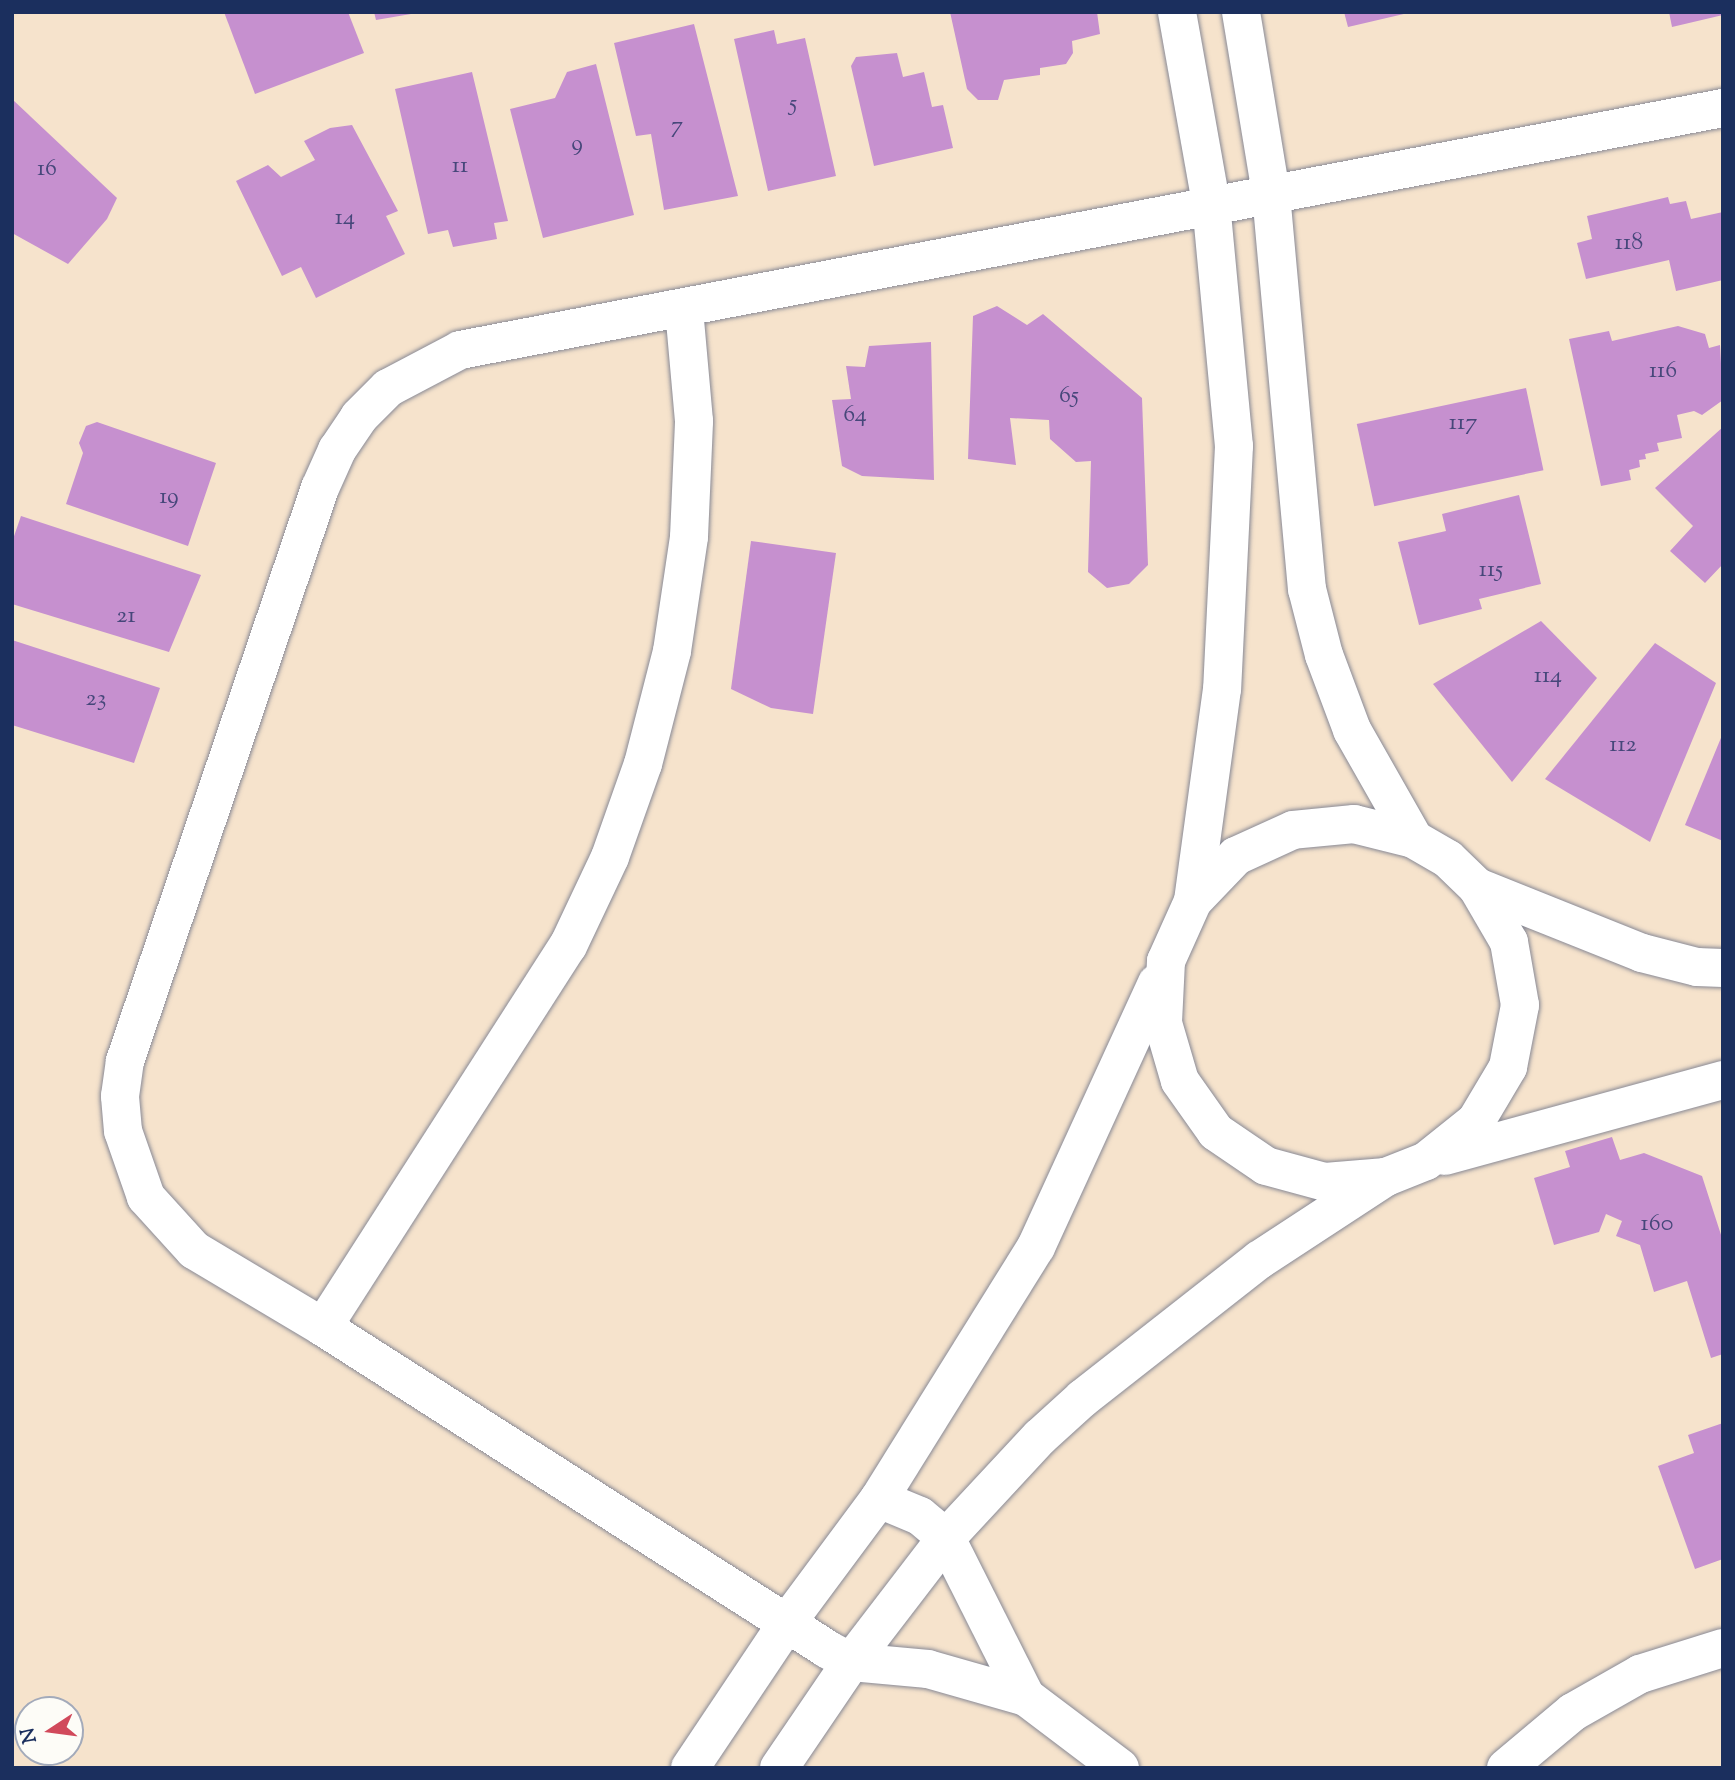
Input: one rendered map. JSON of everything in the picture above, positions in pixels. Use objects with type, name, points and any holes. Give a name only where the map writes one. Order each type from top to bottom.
[{"type":"street","points":[[690,1768],[789,1620],[879,1499],[1036,1247],[1193,901],[1222,689],[1233,514],[1230,377],[1211,203],[1177,12]]},
{"type":"street","points":[[1241,12],[1271,194],[1307,589],[1324,655],[1352,730],[1414,839]]},
{"type":"street","points":[[1120,1768],[1026,1697],[928,1669],[851,1662],[789,1620],[323,1327],[194,1250],[168,1226],[146,1198],[132,1165],[120,1096],[132,1038],[320,488],[337,450],[359,417],[388,388],[423,366],[460,350],[684,309],[1211,203],[1723,108]]},
{"type":"street","points":[[323,1327],[568,946],[610,857],[643,764],[672,651],[689,537],[694,421],[684,309]]},
{"type":"street","points":[[1193,901],[1236,856],[1293,830],[1354,824],[1414,839],[1448,859],[1477,887],[1509,942],[1520,1004],[1508,1067],[1476,1121],[1426,1161]]},
{"type":"street","points":[[1477,887],[1642,954],[1696,967],[1723,968]]},
{"type":"street","points":[[1166,961],[1163,1023],[1173,1058],[1180,1081],[1216,1132],[1266,1166],[1289,1173],[1325,1182],[1386,1177]]},
{"type":"street","points":[[779,1768],[851,1662],[946,1538],[1004,1473],[1083,1398],[1259,1260],[1386,1177],[1426,1161],[1723,1080]]},
{"type":"street","points":[[879,1499],[920,1516],[946,1538],[1026,1697]]},
{"type":"street","points":[[1506,1768],[1573,1712],[1640,1674],[1723,1648]]},
{"type":"building","points":[[224,12],[348,12],[364,53],[255,94]]},
{"type":"building","points":[[374,12],[411,12],[411,14],[376,20]]},
{"type":"building","points":[[950,12],[1097,12],[1100,34],[1072,41],[1073,53],[1066,64],[1040,68],[1040,75],[1004,80],[998,100],[978,100],[967,89]]},
{"type":"building","points":[[1344,12],[1408,12],[1408,13],[1348,27]]},
{"type":"building","points":[[1669,12],[1723,12],[1723,15],[1672,27]]},
{"type":"building","points":[[694,24],[738,196],[664,210],[651,134],[636,136],[614,43]]},
{"type":"building","points":[[774,30],[777,44],[805,38],[836,176],[768,191],[734,39]]},
{"type":"building","points":[[897,53],[903,77],[924,72],[932,107],[943,105],[953,148],[874,166],[851,66],[856,57]]},
{"type":"building","points":[[596,64],[634,215],[543,238],[510,109],[555,98],[567,72]]},
{"type":"building","points":[[472,72],[508,221],[494,223],[497,239],[453,247],[448,230],[428,234],[395,89]]},
{"type":"building","points":[[12,99],[117,198],[107,219],[68,264],[12,233]]},
{"type":"building","points":[[352,125],[398,211],[386,216],[405,254],[316,298],[301,267],[282,276],[236,181],[268,165],[281,177],[315,160],[304,141],[330,128]]},
{"type":"building","points":[[1668,197],[1670,204],[1686,201],[1691,219],[1723,212],[1723,280],[1676,291],[1669,260],[1586,279],[1577,243],[1592,239],[1587,216]]},
{"type":"building","points":[[997,306],[1027,325],[1043,314],[1142,398],[1148,565],[1129,584],[1107,588],[1088,572],[1091,461],[1076,462],[1050,439],[1049,420],[1010,418],[1016,465],[968,459],[973,316]]},
{"type":"building","points":[[1678,326],[1705,334],[1709,348],[1720,345],[1723,400],[1702,415],[1694,411],[1677,415],[1682,438],[1657,443],[1659,451],[1645,454],[1646,459],[1639,460],[1640,467],[1629,470],[1631,480],[1601,486],[1569,339],[1609,331],[1612,341]]},
{"type":"building","points":[[931,342],[934,480],[862,476],[842,466],[832,400],[851,399],[846,366],[865,367],[869,346]]},
{"type":"building","points":[[1526,388],[1543,470],[1374,506],[1357,424]]},
{"type":"building","points":[[97,422],[216,463],[188,546],[66,504],[83,453],[79,443],[86,426]]},
{"type":"building","points":[[1723,427],[1723,564],[1705,583],[1670,551],[1693,526],[1655,488]]},
{"type":"building","points":[[1519,495],[1541,584],[1479,599],[1482,609],[1419,625],[1398,542],[1446,531],[1442,514]]},
{"type":"building","points":[[21,516],[201,575],[169,652],[12,604],[12,542]]},
{"type":"building","points":[[751,541],[836,553],[813,714],[771,708],[731,689]]},
{"type":"building","points":[[1541,621],[1597,678],[1512,782],[1433,684]]},
{"type":"building","points":[[12,640],[160,688],[134,763],[12,725]]},
{"type":"building","points":[[1655,643],[1716,683],[1650,842],[1545,779]]},
{"type":"building","points":[[1723,733],[1723,841],[1685,825]]},
{"type":"building","points":[[1612,1137],[1620,1160],[1644,1153],[1702,1176],[1723,1241],[1723,1354],[1711,1358],[1687,1281],[1654,1292],[1640,1245],[1616,1236],[1622,1221],[1606,1214],[1599,1232],[1554,1245],[1534,1178],[1570,1167],[1565,1151]]},
{"type":"building","points":[[1723,1423],[1723,1559],[1695,1569],[1658,1466],[1694,1453],[1688,1435]]}]
